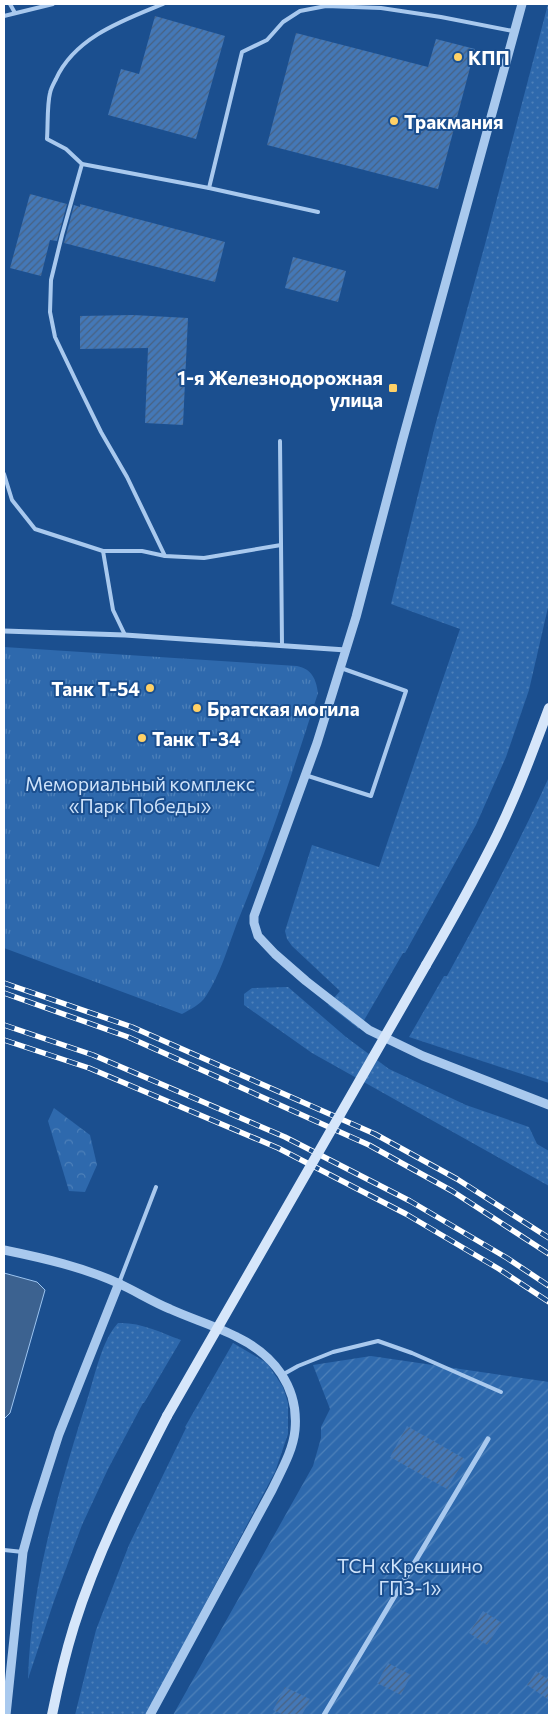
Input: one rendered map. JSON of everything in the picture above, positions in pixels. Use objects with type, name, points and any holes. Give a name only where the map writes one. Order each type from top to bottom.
[{"type":"main road","points":[[52,1715],[69,1644],[81,1605],[109,1534],[138,1472],[167,1416],[463,900],[497,834],[528,765],[549,708]]},
{"type":"street","points":[[522,4],[341,668],[305,775],[256,907],[254,924],[258,936],[289,968],[369,1030],[423,1056],[549,1105]]},
{"type":"street","points":[[4,631],[125,635],[346,650]]},
{"type":"street","points":[[4,1250],[76,1267],[119,1283],[170,1309],[237,1337],[264,1354],[282,1375],[292,1393],[295,1431],[286,1462],[150,1715]]},
{"type":"street","points":[[6,1715],[23,1552],[59,1434],[119,1283]]},
{"type":"street","points":[[324,1715],[488,1439]]},
{"type":"lane","points":[[10,4],[15,13]]},
{"type":"lane","points":[[4,16],[53,4]]},
{"type":"lane","points":[[163,4],[119,22],[95,36],[74,53],[59,72],[50,92],[48,139],[66,149],[82,164],[209,188],[318,212]]},
{"type":"lane","points":[[300,4],[300,11]]},
{"type":"lane","points":[[209,188],[242,52],[267,40],[282,22],[300,11],[326,6],[381,8],[441,17],[515,32]]},
{"type":"lane","points":[[82,164],[51,280],[50,312],[55,337],[65,354],[101,432],[127,477],[165,556]]},
{"type":"lane","points":[[280,441],[282,645]]},
{"type":"lane","points":[[4,474],[12,500],[35,529],[103,551],[142,551],[165,556],[204,558],[281,545]]},
{"type":"lane","points":[[103,551],[113,610],[125,635]]},
{"type":"lane","points":[[305,775],[371,796],[403,701],[406,692],[341,668]]},
{"type":"lane","points":[[119,1283],[156,1187]]},
{"type":"lane","points":[[282,1375],[298,1366],[333,1352],[378,1341],[412,1353],[501,1392]]},
{"type":"lane","points":[[4,1550],[23,1552]]},
{"type":"green space","points":[[548,4],[549,603],[529,690],[506,757],[476,825],[405,953],[403,953],[359,1029],[328,1005],[340,991],[292,946],[287,939],[285,931],[312,845],[379,867],[460,629],[391,604],[435,426]]},
{"type":"green space","name":"Мемориальный комплекс «Парк Победы»","points":[[4,647],[297,666],[310,672],[316,683],[318,693],[290,780],[223,961],[204,999],[182,1014],[4,948]]},
{"type":"green space","points":[[549,777],[549,1083],[409,1037],[444,976],[447,976],[474,927],[513,853]]},
{"type":"green space","points":[[288,987],[346,1037],[389,1069],[466,1105],[529,1127],[537,1144],[549,1151],[549,1186],[312,1053],[244,1005],[244,994],[252,988]]},
{"type":"green space","points":[[54,1108],[90,1135],[97,1165],[85,1192],[69,1191],[48,1121]]},
{"type":"green space","points":[[118,1323],[142,1326],[181,1340],[143,1403],[108,1469],[82,1525],[28,1679],[35,1607],[48,1536],[100,1358],[112,1330]]},
{"type":"green space","points":[[233,1343],[267,1363],[283,1387],[288,1403],[288,1434],[275,1472],[146,1715],[75,1715],[96,1630],[129,1545],[185,1427]]},
{"type":"green space","name":"ТСН «Крекшино ГПЗ-1»","points":[[371,1356],[549,1382],[549,1715],[173,1715],[313,1466],[321,1438],[321,1427],[330,1409],[313,1365]]},
{"type":"shaded area","points":[[4,1273],[37,1282],[45,1290],[10,1413],[4,1419]]},
{"type":"building","points":[[155,16],[225,36],[196,139],[108,115],[121,69],[139,74]]},
{"type":"building","points":[[296,33],[428,67],[436,39],[475,49],[438,189],[267,145]]},
{"type":"building","points":[[30,194],[67,204],[57,241],[50,240],[41,276],[10,268]]},
{"type":"building","points":[[80,204],[225,242],[215,282],[64,243],[74,205],[80,207]]},
{"type":"building","points":[[293,257],[346,271],[338,302],[285,288]]},
{"type":"building","points":[[133,315],[188,318],[183,425],[145,423],[148,348],[80,349],[80,316]]},
{"type":"building","points":[[407,1426],[465,1459],[447,1489],[390,1457]]},
{"type":"building","points":[[483,1611],[502,1623],[487,1645],[469,1633]]},
{"type":"building","points":[[388,1663],[411,1675],[401,1695],[377,1683]]},
{"type":"building","points":[[536,1671],[549,1680],[549,1700],[527,1685]]},
{"type":"building","points":[[285,1687],[310,1699],[302,1715],[284,1715],[273,1710]]},
{"type":"railway","points":[[4,983],[132,1027],[375,1134],[457,1179],[549,1238]]},
{"type":"railway","points":[[4,993],[128,1037],[369,1145],[452,1191],[549,1254]]},
{"type":"railway","points":[[4,1025],[93,1055],[285,1137],[410,1201],[507,1258],[549,1286]]},
{"type":"railway","points":[[4,1040],[89,1068],[278,1148],[406,1214],[499,1269],[549,1302]]},
{"type":"place","name":"КПП","points":[[458,57]]},
{"type":"place","name":"Тракмания","points":[[394,121]]},
{"type":"place","name":"1-я Железнодорожная улица","points":[[393,388]]},
{"type":"place","name":"Танк Т-54","points":[[150,688]]},
{"type":"place","name":"Братская могила","points":[[197,708]]},
{"type":"place","name":"Танк Т-34","points":[[142,738]]}]
